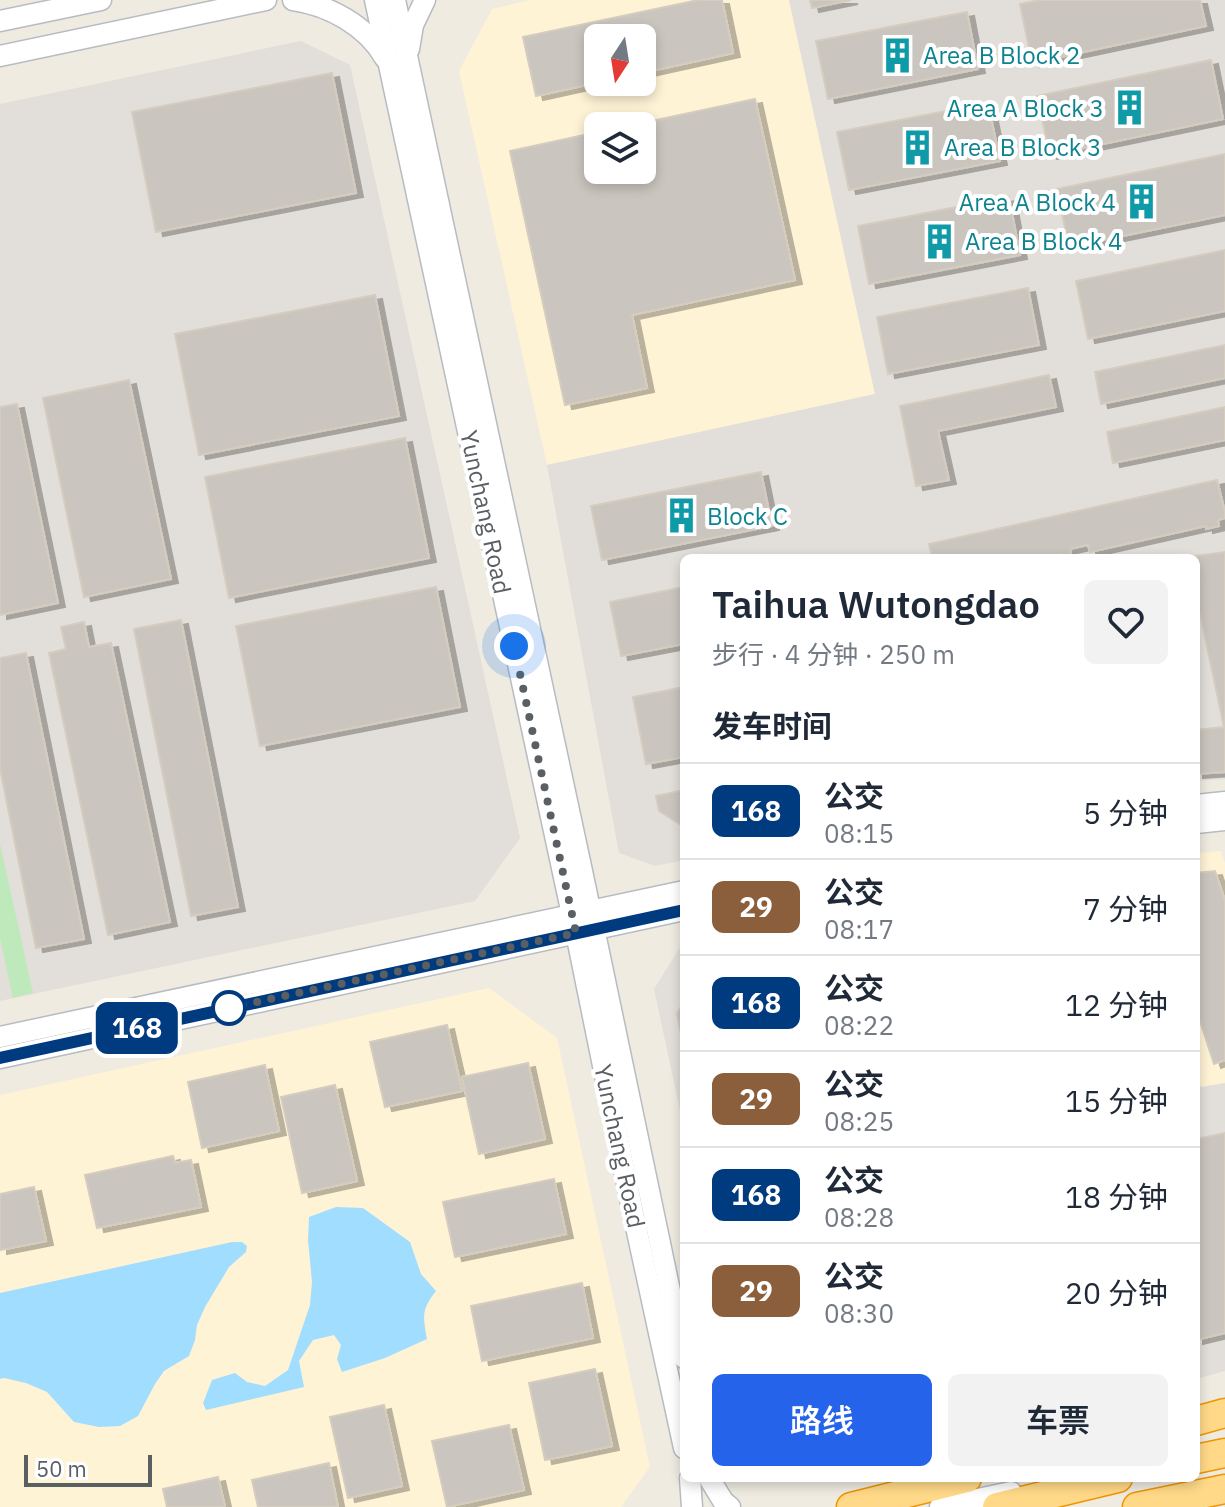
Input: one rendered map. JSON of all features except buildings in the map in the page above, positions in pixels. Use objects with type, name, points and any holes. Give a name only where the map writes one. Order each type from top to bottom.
[{"type":"highway","points":[[1200,1420],[1225,1413]]},
{"type":"highway","points":[[1200,1456],[1225,1451]]},
{"type":"highway","points":[[851,1507],[951,1482]]},
{"type":"highway","points":[[997,1507],[1101,1482]]},
{"type":"highway","points":[[1137,1507],[1225,1489]]},
{"type":"street","points":[[0,21],[101,0]]},
{"type":"street","points":[[0,56],[266,0]]},
{"type":"street","points":[[293,0],[323,8],[346,19],[398,65],[409,45],[413,25],[425,0]]},
{"type":"street","name":"Yunchang Road","points":[[375,0],[398,65],[584,922],[680,1341]]},
{"type":"street","name":"Yunchang Road","points":[[395,0],[398,65]]},
{"type":"street","points":[[1200,805],[1225,802]]},
{"type":"street","points":[[1200,823],[1225,820]]},
{"type":"street","points":[[0,1058],[584,922],[680,892]]},
{"type":"street","points":[[0,1037],[584,922],[680,910]]},
{"type":"street","name":"Yunchang Road","points":[[584,922],[633,1213],[680,1430]]},
{"type":"street","points":[[690,1482],[692,1507]]},
{"type":"street","points":[[711,1482],[730,1507]]},
{"type":"street","points":[[940,1507],[1062,1482]]},
{"type":"shaded area","points":[[530,0],[789,0],[875,394],[547,465],[459,71],[492,9]]},
{"type":"shaded area","points":[[789,0],[1225,0],[1225,779],[1200,781],[1200,554],[680,554],[680,861],[655,866],[619,853],[547,465],[875,394]]},
{"type":"shaded area","points":[[301,41],[350,65],[520,838],[475,901],[0,1001],[0,104]]},
{"type":"shaded area","points":[[1221,851],[1225,863],[1225,1083],[1201,1088],[1200,1085],[1200,853]]},
{"type":"shaded area","points":[[680,948],[680,1110],[654,989]]},
{"type":"shaded area","points":[[489,988],[557,1038],[650,1467],[621,1507],[0,1507],[0,1095]]},
{"type":"shaded area","points":[[1225,1083],[1225,1371],[1200,1378],[1200,1084],[1201,1087]]},
{"type":"green space","points":[[0,844],[33,993],[13,998],[0,938]]},
{"type":"water","points":[[336,1207],[363,1208],[410,1242],[421,1274],[436,1291],[424,1314],[427,1339],[385,1358],[342,1372],[337,1359],[341,1345],[334,1335],[313,1340],[299,1361],[304,1387],[206,1410],[203,1403],[212,1380],[235,1373],[247,1382],[265,1386],[288,1370],[310,1305],[309,1217]]},
{"type":"water","points":[[242,1242],[247,1246],[246,1252],[229,1267],[205,1307],[189,1356],[164,1371],[138,1416],[120,1426],[99,1427],[74,1422],[47,1392],[26,1383],[0,1379],[0,1293]]},
{"type":"bus line","name":"168","points":[[0,1058],[680,911]]},
{"type":"place","name":"Area B Block 2","points":[[897,55]]},
{"type":"place","name":"Area A Block 3","points":[[1130,108]]},
{"type":"place","name":"Area B Block 3","points":[[918,147]]},
{"type":"place","name":"Area A Block 4","points":[[1142,202]]},
{"type":"place","name":"Area B Block 4","points":[[939,241]]},
{"type":"place","name":"Block C","points":[[681,516]]},
{"type":"route","points":[[229,1008],[576,933],[514,646]]}]
